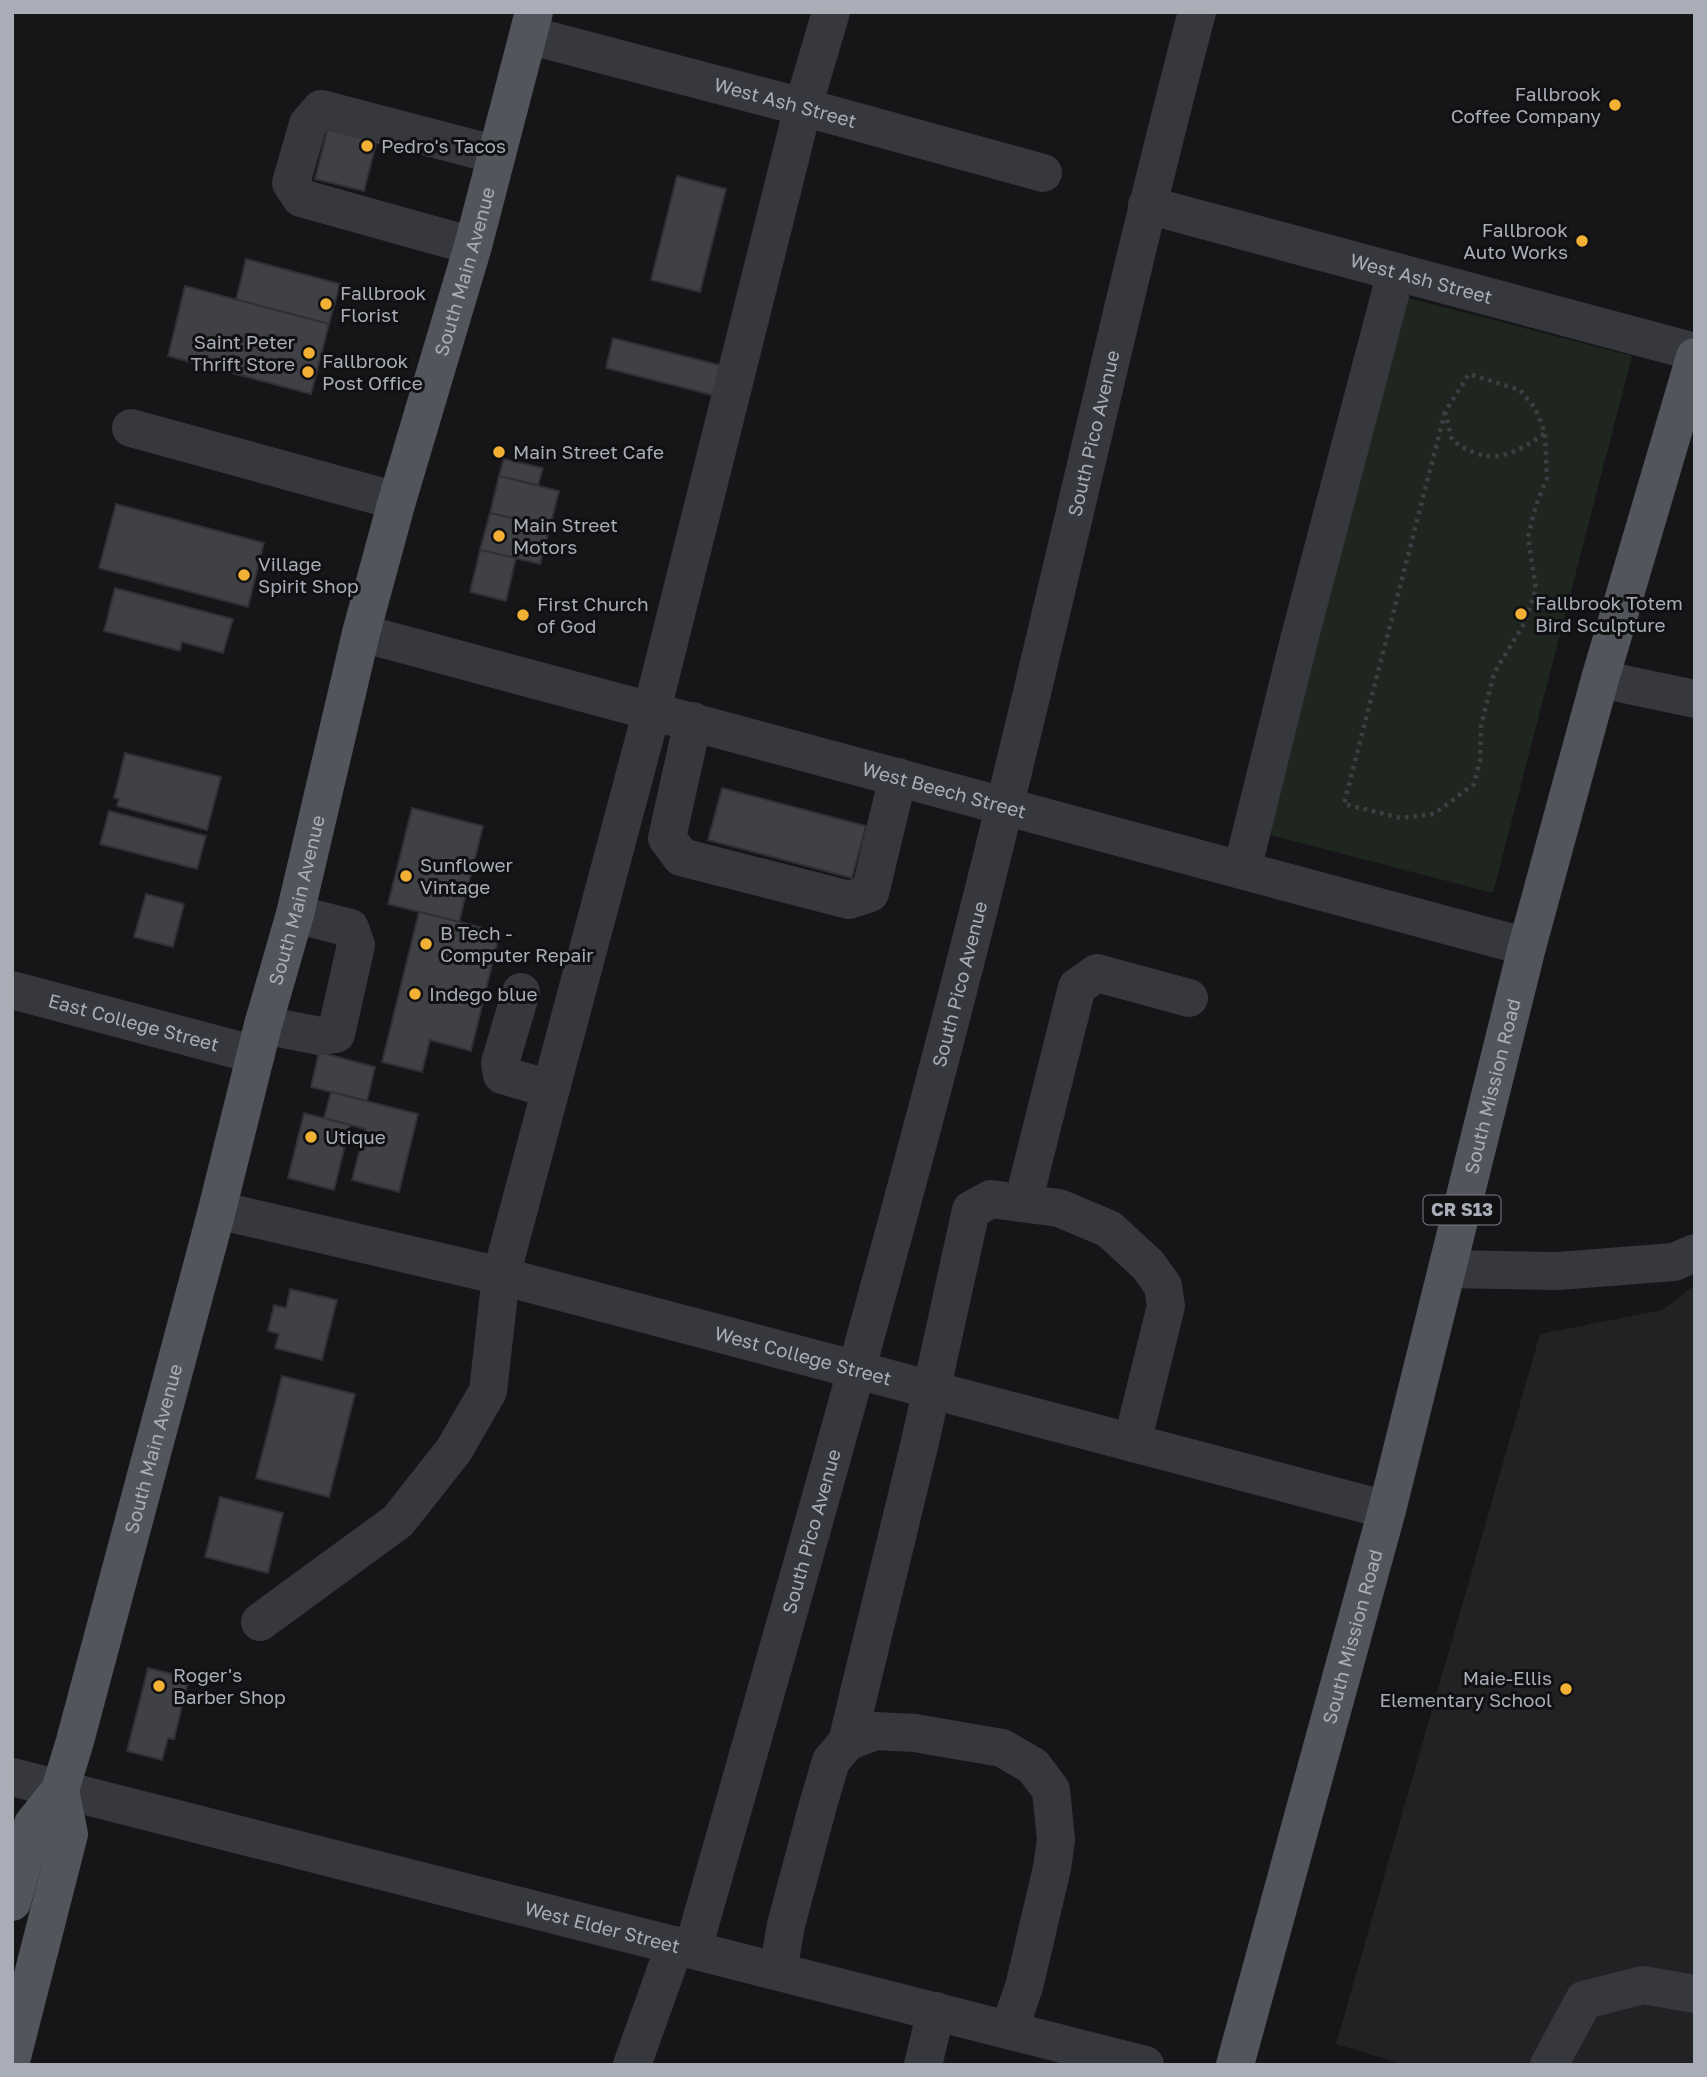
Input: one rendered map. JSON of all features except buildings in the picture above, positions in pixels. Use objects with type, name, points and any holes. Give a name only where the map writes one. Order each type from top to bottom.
[{"type":"main road","name":"South Main Avenue","points":[[12,1902],[33,1824],[60,1790],[75,1741],[295,914],[361,633],[397,501],[473,246],[531,24]]},
{"type":"main road","name":"South Mission Road","points":[[1235,2065],[1387,1510],[1527,947],[1600,679],[1695,354]]},
{"type":"main road","name":"South Main Avenue","points":[[12,2057],[69,1834],[60,1790]]},
{"type":"street","points":[[260,1622],[398,1521],[454,1450],[488,1391],[501,1276],[652,710],[803,107],[831,12]]},
{"type":"street","name":"South Pico Avenue","points":[[632,2065],[684,1947],[858,1370],[1005,806],[1147,205],[1197,12]]},
{"type":"street","name":"West Ash Street","points":[[531,24],[803,107],[1043,173]]},
{"type":"street","points":[[473,246],[301,198],[291,183],[308,124],[321,109],[497,155]]},
{"type":"street","name":"West Ash Street","points":[[1147,205],[1695,354]]},
{"type":"street","points":[[1242,870],[1298,644],[1396,272]]},
{"type":"street","points":[[131,428],[397,501]]},
{"type":"street","name":"West Beech Street","points":[[361,633],[1527,947]]},
{"type":"street","points":[[1600,679],[1695,699]]},
{"type":"street","points":[[693,721],[667,838],[681,857],[849,900],[870,893],[898,777]]},
{"type":"street","name":"East College Street","points":[[12,990],[260,1040],[336,1034],[356,945],[350,928],[295,914]]},
{"type":"street","points":[[1023,1203],[1077,987],[1097,973],[1189,998]]},
{"type":"street","points":[[521,992],[500,1063],[502,1075],[550,1089]]},
{"type":"street","points":[[848,1742],[971,1210],[991,1199],[1059,1208],[1109,1229],[1148,1265],[1163,1286],[1166,1306],[1132,1443]]},
{"type":"street","name":"West College Street","points":[[217,1210],[501,1276],[1387,1510]]},
{"type":"street","points":[[1447,1269],[1558,1271],[1674,1262],[1695,1253]]},
{"type":"street","points":[[778,1971],[786,1925],[831,1761],[848,1742],[875,1731],[915,1733],[1002,1748],[1033,1766],[1051,1790],[1056,1840],[1024,1987],[1009,2030]]},
{"type":"street","name":"West Elder Street","points":[[12,1777],[1145,2065]]},
{"type":"street","points":[[1549,2065],[1584,2000],[1643,1985],[1695,1994]]},
{"type":"street","points":[[923,2065],[936,2011]]},
{"type":"path","points":[[1469,374],[1520,390],[1535,408],[1545,433],[1546,478],[1528,537],[1536,589],[1525,622],[1494,673],[1481,726],[1480,760],[1474,784],[1434,814],[1401,818],[1344,804],[1445,412],[1469,374]]},
{"type":"path","points":[[1445,412],[1452,440],[1469,453],[1498,457],[1519,452],[1545,433]]},
{"type":"shaded area","points":[[1401,296],[1632,356],[1493,893],[1262,833]]},
{"type":"shaded area","name":"Maie-Ellis Elementary School","points":[[1695,1285],[1695,2065],[1405,2065],[1336,2044],[1540,1334],[1662,1310]]},
{"type":"place","name":"Fallbrook Coffee Company","points":[[1615,105]]},
{"type":"place","name":"Pedro's Tacos","points":[[367,146]]},
{"type":"place","name":"Fallbrook Auto Works","points":[[1582,241]]},
{"type":"place","name":"Fallbrook Florist","points":[[326,304]]},
{"type":"place","name":"Saint Peter Thrift Store","points":[[309,353]]},
{"type":"place","name":"Fallbrook Post Office","points":[[308,372]]},
{"type":"place","name":"Main Street Cafe","points":[[499,452]]},
{"type":"place","name":"Main Street Motors","points":[[499,536]]},
{"type":"place","name":"Village Spirit Shop","points":[[244,575]]},
{"type":"place","name":"Fallbrook Totem Bird Sculpture","points":[[1521,614]]},
{"type":"place","name":"First Church of God","points":[[523,615]]},
{"type":"place","name":"Sunflower Vintage","points":[[406,876]]},
{"type":"place","name":"B Tech - Computer Repair","points":[[426,944]]},
{"type":"place","name":"Indego blue","points":[[415,994]]},
{"type":"place","name":"Utique","points":[[311,1137]]},
{"type":"place","name":"Roger's Barber Shop","points":[[159,1686]]},
{"type":"place","name":"Maie-Ellis Elementary School","points":[[1566,1689]]}]
